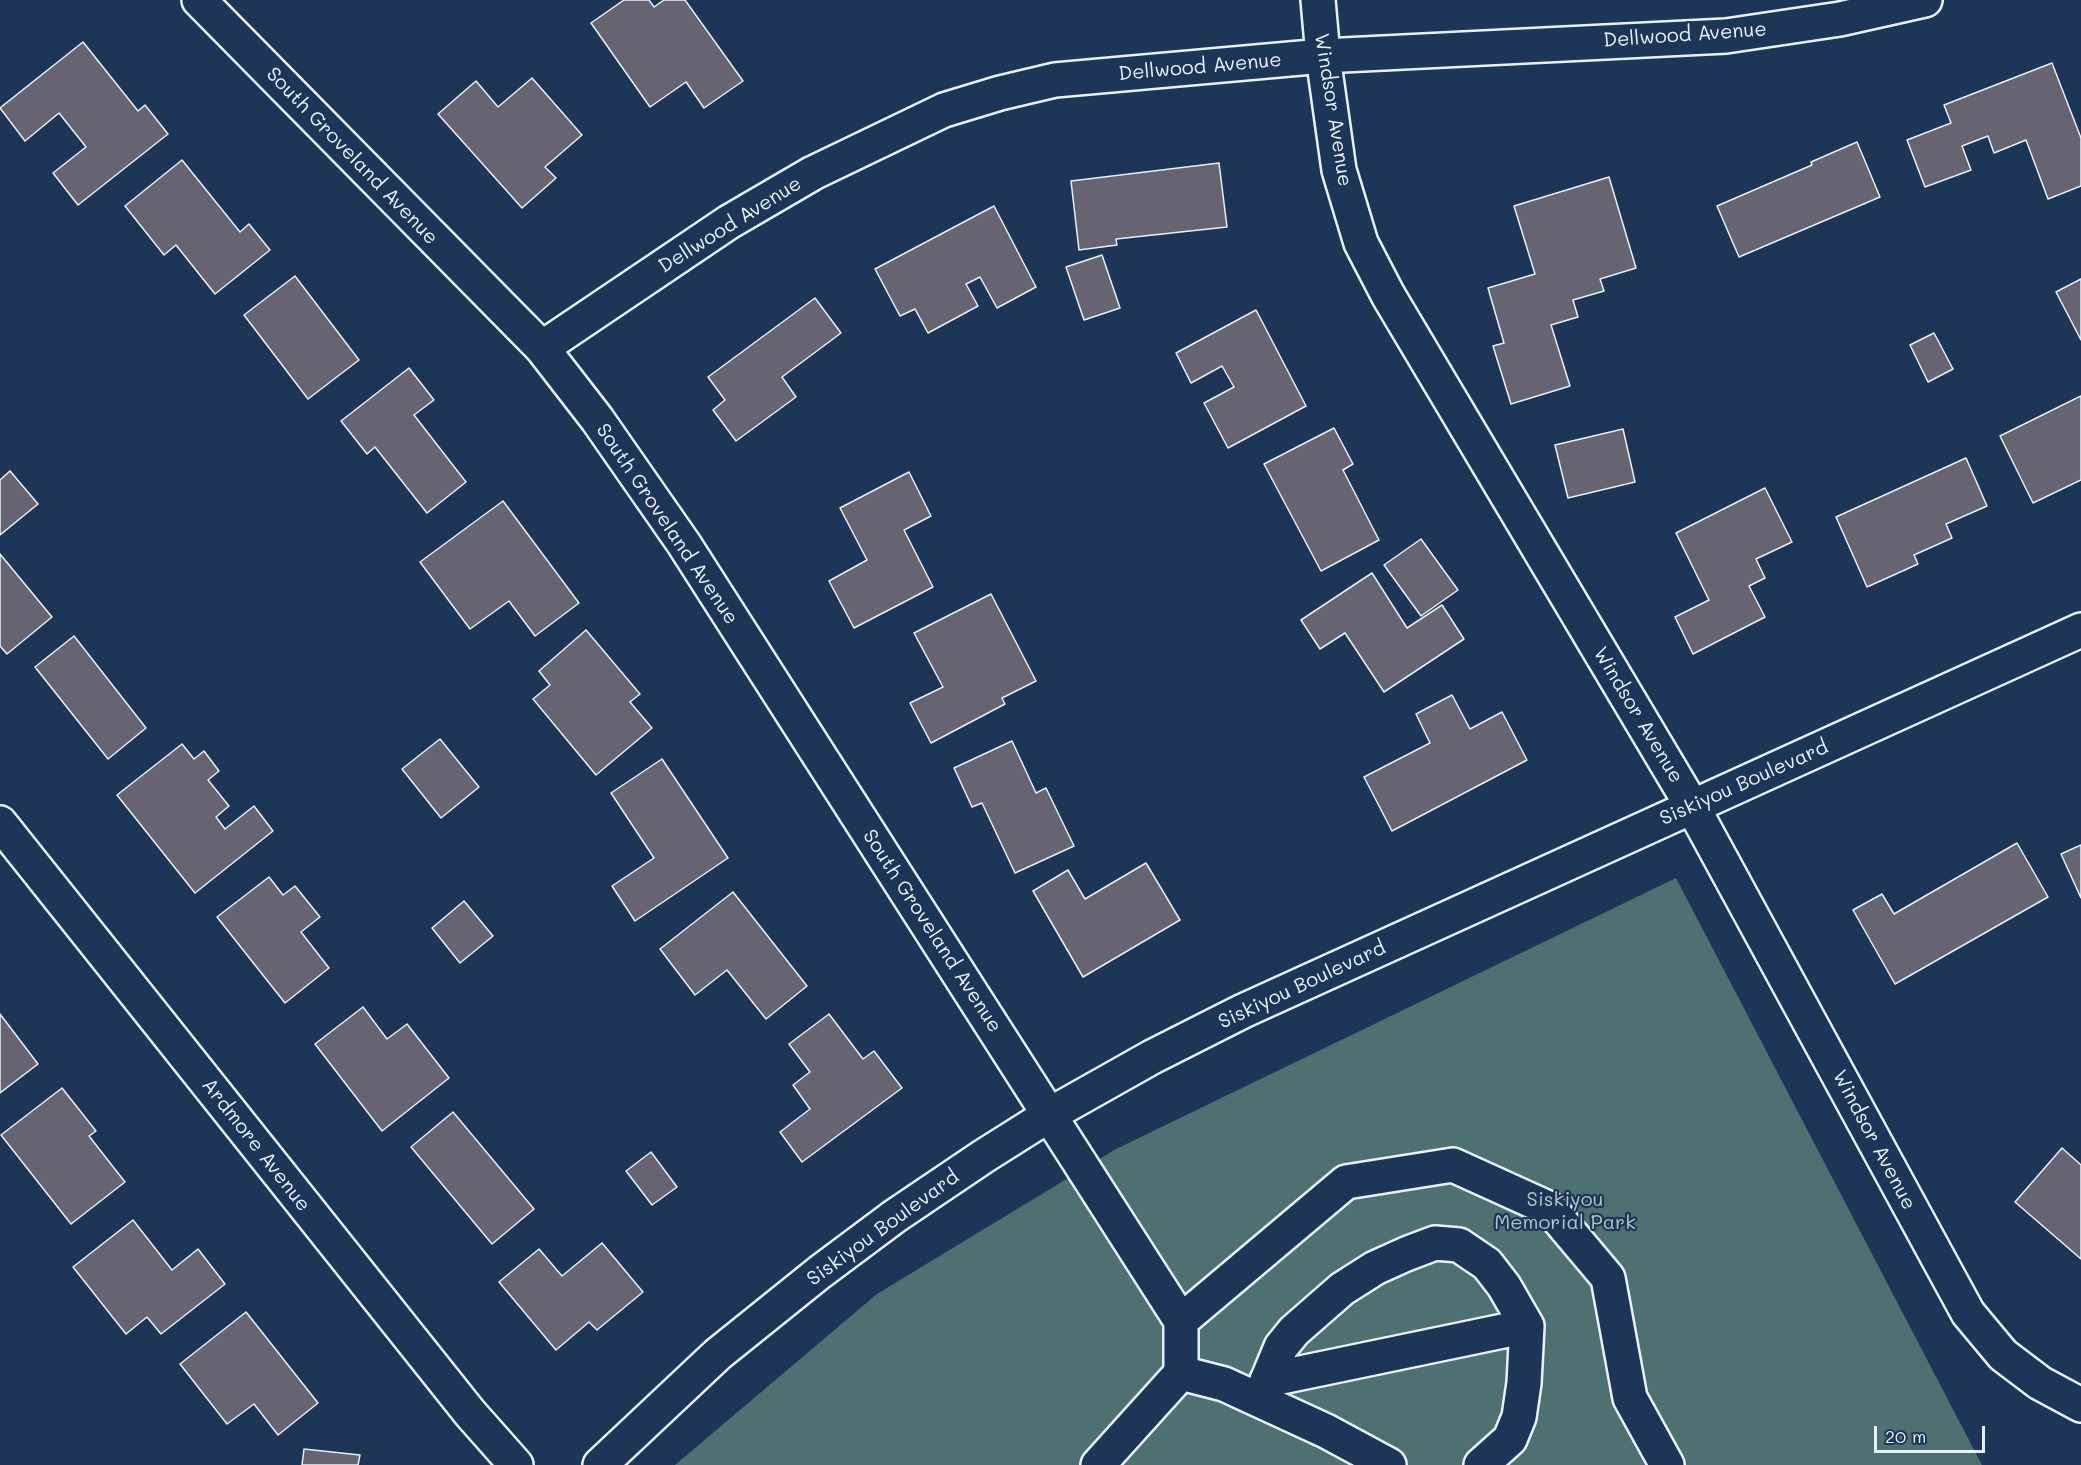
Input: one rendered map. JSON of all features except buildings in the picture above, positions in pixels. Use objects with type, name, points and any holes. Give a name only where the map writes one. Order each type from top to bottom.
[{"type":"street","name":"South Groveland Avenue","points":[[200,0],[542,348],[597,419],[684,544],[1181,1322]]},
{"type":"street","name":"Windsor Avenue","points":[[1318,0],[1323,56],[1339,170],[1361,243],[1388,295],[1692,806],[1968,1313],[2003,1355],[2040,1383],[2081,1405]]},
{"type":"street","name":"Dellwood Avenue","points":[[542,348],[729,222],[813,173],[944,110],[1000,93],[1055,80],[1323,56],[1726,36],[1840,19],[1925,0]]},
{"type":"street","name":"Siskiyou Boulevard","points":[[600,1465],[718,1354],[820,1272],[895,1216],[1049,1115],[1152,1057],[1243,1011],[2081,630]]},
{"type":"street","name":"Ardmore Avenue","points":[[0,823],[470,1413],[516,1465]]},
{"type":"street","points":[[1098,1465],[1181,1373],[1181,1322],[1346,1182],[1454,1165],[1550,1209],[1608,1278],[1630,1398],[1666,1465]]},
{"type":"street","points":[[1263,1390],[1281,1347],[1294,1331],[1342,1289],[1375,1268],[1435,1243],[1459,1245],[1487,1264],[1504,1286],[1527,1326],[1524,1383],[1519,1417],[1510,1439],[1481,1465]]},
{"type":"street","points":[[1181,1373],[1224,1384],[1263,1390],[1527,1326]]},
{"type":"street","points":[[1263,1390],[1326,1431],[1389,1465]]},
{"type":"green space","name":"Siskiyou Memorial Park","points":[[1676,878],[1982,1465],[675,1465],[877,1294],[1116,1149]]}]
